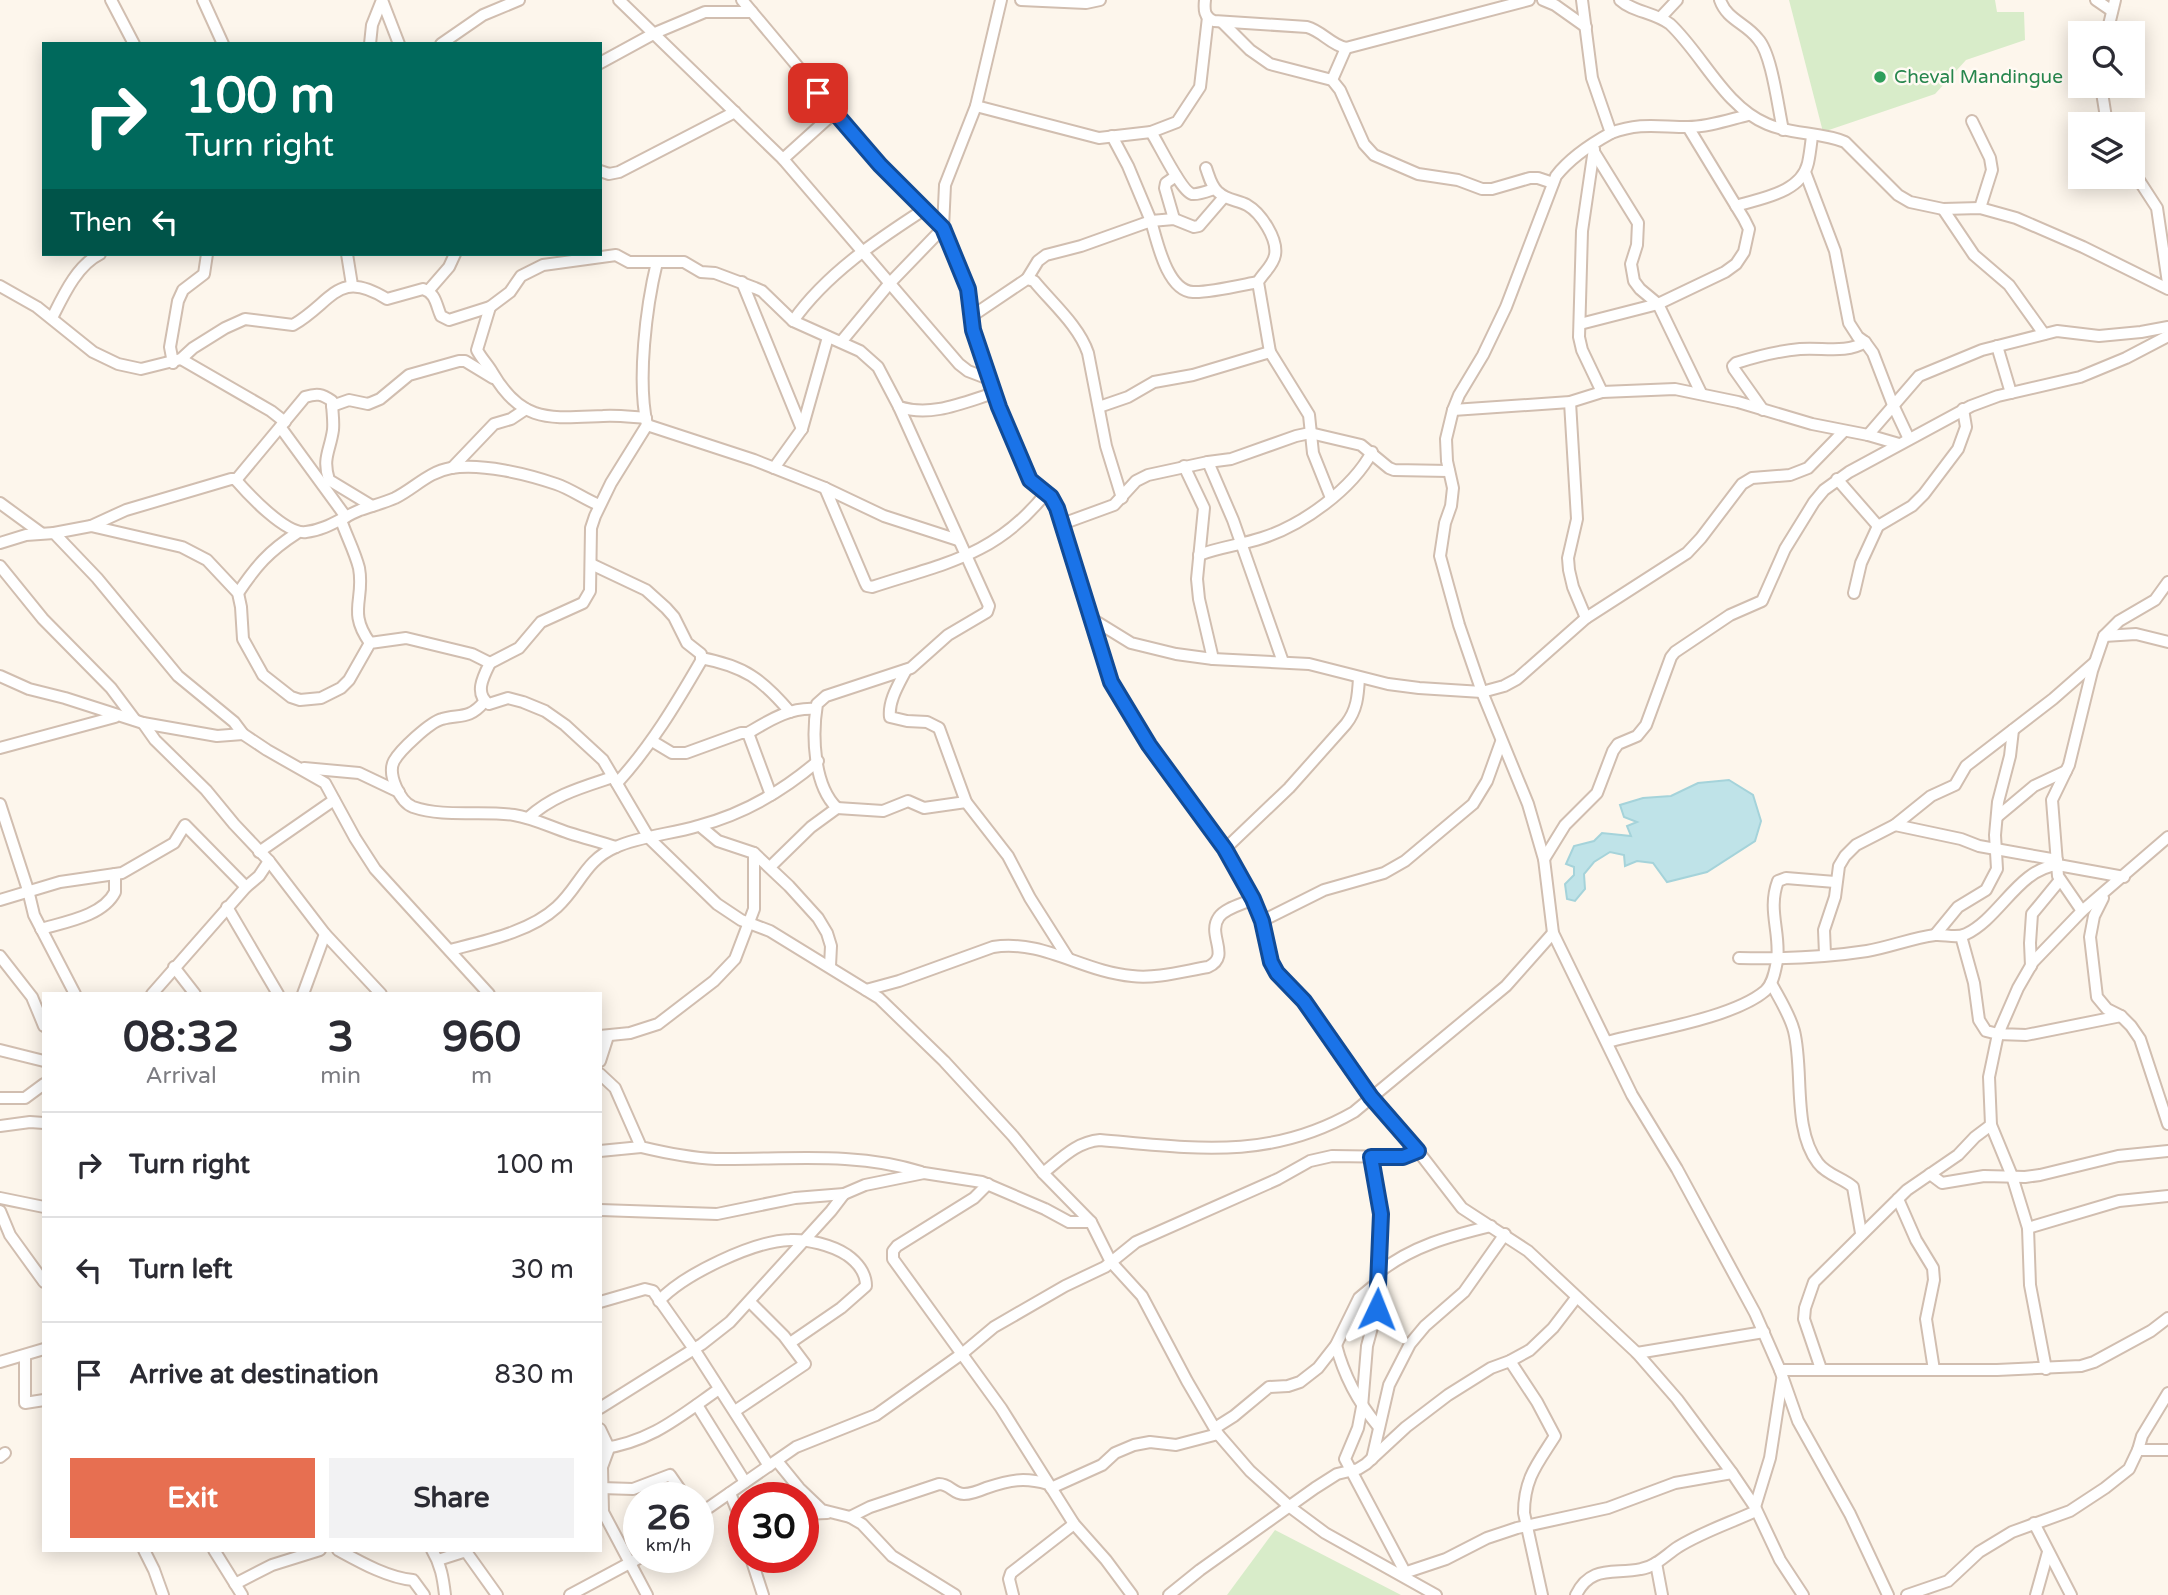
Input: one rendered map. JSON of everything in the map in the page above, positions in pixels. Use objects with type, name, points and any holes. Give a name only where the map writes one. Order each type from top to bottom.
[{"type":"street","points":[[111,0],[133,42]]},
{"type":"street","points":[[203,0],[222,42]]},
{"type":"street","points":[[370,42],[372,25],[382,0]]},
{"type":"street","points":[[382,0],[398,42]]},
{"type":"street","points":[[444,42],[483,15],[519,0]]},
{"type":"street","points":[[619,0],[783,159],[959,364],[968,371],[989,379]]},
{"type":"street","points":[[742,0],[834,113],[880,165],[943,228],[963,274],[973,330],[994,393],[1027,474],[1054,502],[1108,675],[1149,745],[1225,849],[1253,899],[1262,921],[1271,962],[1277,973],[1304,1001],[1371,1097],[1418,1151],[1454,1200],[1528,1251],[1637,1353],[1676,1399],[1732,1473],[1755,1509],[1797,1593]]},
{"type":"street","points":[[841,342],[889,284],[943,228],[946,185],[976,106],[1001,0]]},
{"type":"street","points":[[1021,0],[1086,3],[1100,0]]},
{"type":"street","points":[[1205,0],[1204,9],[1214,22],[1307,27],[1316,29],[1338,46],[1346,48],[1529,0]]},
{"type":"street","points":[[1543,0],[1555,5],[1586,27]]},
{"type":"street","points":[[1582,0],[1592,78],[1611,132]]},
{"type":"street","points":[[1620,0],[1630,7],[1661,17],[1682,35],[1748,115],[1783,130],[1836,138],[1845,142],[1898,195],[1910,202],[1943,209],[1980,208],[2016,218],[2168,289]]},
{"type":"street","points":[[1661,17],[1677,0]]},
{"type":"street","points":[[1720,0],[1725,12],[1759,39],[1762,45],[1783,130]]},
{"type":"street","points":[[2096,0],[2113,5]]},
{"type":"street","points":[[602,63],[655,33],[705,12],[752,12]]},
{"type":"street","points":[[976,106],[1100,138],[1152,132],[1177,122],[1200,87],[1208,17]]},
{"type":"street","points":[[1223,22],[1250,50],[1270,64],[1332,80],[1340,90],[1364,144],[1374,155],[1418,174],[1458,180],[1482,189],[1492,189],[1530,178],[1553,183]]},
{"type":"street","points":[[1332,80],[1346,48]]},
{"type":"street","points":[[602,172],[609,174],[619,172],[735,112]]},
{"type":"street","points":[[783,159],[834,113]]},
{"type":"street","points":[[1748,115],[1709,125],[1688,127],[1643,124],[1611,132],[1563,168],[1553,183],[1506,307],[1453,410],[1446,439],[1453,488],[1440,556],[1482,692],[1528,804],[1544,859],[1553,933],[1632,1095],[1677,1169],[1763,1332],[1798,1421],[1850,1514],[1888,1595]]},
{"type":"street","points":[[1972,121],[1990,158],[1992,170],[1980,208]]},
{"type":"street","points":[[1580,324],[1658,304],[1725,272],[1736,264],[1744,252],[1749,229],[1688,127]]},
{"type":"street","points":[[1152,132],[1176,176],[1189,193],[1195,195],[1214,189]]},
{"type":"street","points":[[1112,136],[1151,221],[1168,271],[1182,289],[1193,292],[1258,282],[1272,264],[1275,241],[1249,206],[1224,197],[1214,189],[1206,168]]},
{"type":"street","points":[[1812,136],[1805,172],[1835,251],[1849,323],[1873,353],[1904,441]]},
{"type":"street","points":[[1594,147],[1638,223],[1637,245],[1631,264],[1632,275],[1640,289],[1658,304],[1701,393]]},
{"type":"street","points":[[1594,147],[1582,231],[1579,337],[1602,392]]},
{"type":"street","points":[[1736,206],[1781,192],[1805,172]]},
{"type":"street","points":[[1174,219],[1165,188],[1166,183],[1176,176]]},
{"type":"street","points":[[2144,189],[2157,208],[2168,283]]},
{"type":"street","points":[[972,316],[1027,279],[1038,261],[1046,255],[1081,246],[1151,221],[1174,219],[1194,227],[1199,226],[1224,197]]},
{"type":"street","points":[[793,321],[816,293],[877,240],[925,209]]},
{"type":"street","points":[[1943,209],[1974,255],[2009,285],[2043,334]]},
{"type":"street","points":[[0,286],[37,307],[93,352],[118,364],[141,369],[177,361],[225,328],[245,319],[293,325],[339,288],[352,285],[387,299],[429,290],[435,297],[441,316],[449,320],[490,307],[510,292],[521,276],[543,265],[616,255],[629,262],[684,262],[701,272],[715,273],[742,282],[762,291],[793,321],[860,351],[878,367],[899,407],[988,601],[987,612],[948,635],[917,664],[826,696],[817,704],[814,742],[825,789],[830,801],[837,808]]},
{"type":"street","points":[[52,318],[67,288],[96,256]]},
{"type":"street","points":[[208,256],[204,274],[183,290],[178,301],[170,347],[177,361],[271,411],[283,425],[344,519],[359,569],[356,614],[360,630],[370,643]]},
{"type":"street","points":[[347,256],[352,285]]},
{"type":"street","points":[[429,290],[449,267],[454,256]]},
{"type":"street","points":[[657,262],[650,289],[643,366],[643,396],[647,422],[599,505],[592,528],[590,591],[583,603],[541,622],[519,648],[490,663],[481,685],[480,695],[484,702],[489,704],[508,698],[545,711],[593,750],[615,780],[649,838],[717,904],[770,932],[879,998],[944,1061],[1043,1173],[1091,1222],[1111,1262],[1142,1296],[1217,1431],[1250,1471],[1290,1507],[1332,1537],[1403,1573],[1436,1595]]},
{"type":"street","points":[[1027,279],[1034,281],[1084,342],[1106,446],[1122,498]]},
{"type":"street","points":[[742,282],[802,429]]},
{"type":"street","points":[[1258,282],[1270,352],[1305,405],[1309,415],[1313,453],[1331,498]]},
{"type":"street","points":[[490,307],[477,350],[496,380],[517,404],[526,409],[546,418],[608,416],[647,422],[775,468],[884,516],[958,540]]},
{"type":"street","points":[[1868,435],[1919,376],[1997,346],[2057,331],[2099,336],[2168,327]]},
{"type":"street","points":[[1544,859],[1565,825],[1597,793],[1618,744],[1637,737],[1646,726],[1671,657],[1731,615],[1762,601],[1791,537],[1814,502],[1837,479],[1964,410],[2011,393],[2080,377],[2126,358],[2168,336]]},
{"type":"street","points":[[775,468],[802,429],[828,337]]},
{"type":"street","points":[[1763,410],[1734,369],[1736,363],[1766,353],[1811,348],[1848,349],[1865,342]]},
{"type":"street","points":[[1997,346],[2011,393]]},
{"type":"street","points":[[1099,407],[1128,397],[1154,382],[1193,375],[1270,352]]},
{"type":"street","points":[[332,406],[349,400],[368,404],[380,399],[409,375],[459,361],[465,361],[496,380]]},
{"type":"street","points":[[1453,410],[1570,402],[1602,392],[1675,389],[1701,393],[1844,431],[1904,441]]},
{"type":"street","points":[[899,407],[914,411],[938,411],[994,393]]},
{"type":"street","points":[[236,481],[305,397],[324,395],[332,401],[333,429],[324,461],[329,481],[372,506]]},
{"type":"street","points":[[1570,402],[1577,519],[1568,558],[1573,587],[1586,618]]},
{"type":"street","points":[[452,468],[494,424],[512,419],[526,409]]},
{"type":"street","points":[[1854,593],[1861,563],[1878,526],[1912,506],[1924,495],[1958,449],[1966,427],[1964,410]]},
{"type":"street","points":[[1092,619],[1130,643],[1144,648],[1213,659],[1308,664],[1359,678],[1419,688],[1482,692],[1517,679],[1586,618],[1687,553],[1742,484],[1752,478],[1790,475],[1808,468],[1844,431]]},
{"type":"street","points":[[1062,524],[1114,505],[1140,479],[1184,466],[1231,459],[1310,433],[1361,444],[1394,470],[1449,471]]},
{"type":"street","points":[[1199,555],[1258,540],[1286,528],[1331,498],[1356,477],[1372,452]]},
{"type":"street","points":[[1208,462],[1241,543],[1283,662]]},
{"type":"street","points":[[1184,466],[1204,508],[1197,579],[1213,659]]},
{"type":"street","points":[[238,593],[261,560],[297,533],[325,527],[395,498],[424,478],[452,468],[495,469],[526,476],[557,484],[599,505]]},
{"type":"street","points":[[1837,479],[1878,526]]},
{"type":"street","points":[[0,543],[41,533],[92,526],[162,498],[228,480],[236,481],[297,533]]},
{"type":"street","points":[[825,488],[867,586],[872,587],[966,556],[1010,531],[1031,512],[1046,493]]},
{"type":"street","points":[[0,503],[41,533]]},
{"type":"street","points":[[92,526],[182,547],[207,561],[238,593],[243,639],[263,675],[291,697],[300,700],[321,698],[341,688],[349,680],[370,643]]},
{"type":"street","points":[[54,533],[97,578],[178,676],[234,722],[243,734],[325,783],[375,869],[487,992]]},
{"type":"street","points":[[528,818],[559,796],[615,780],[635,764],[670,715],[701,658],[701,654],[682,636],[674,617],[646,590],[592,564]]},
{"type":"street","points":[[0,566],[43,619],[111,688],[155,740],[206,790],[269,861],[325,934],[379,992]]},
{"type":"street","points":[[2082,911],[2060,880],[2052,800],[2066,771],[2094,663],[2104,636],[2119,621],[2155,600],[2168,582]]},
{"type":"street","points":[[2104,636],[2136,634],[2168,642]]},
{"type":"street","points":[[370,643],[406,638],[472,654],[490,663]]},
{"type":"street","points":[[701,658],[722,662],[752,675],[767,685],[790,712]]},
{"type":"street","points":[[1825,954],[1824,930],[1835,897],[1835,882],[1839,866],[1850,850],[1895,825],[1931,796],[1955,785],[1966,766],[2053,699],[2094,663]]},
{"type":"street","points":[[906,670],[896,689],[889,710],[890,717],[933,723],[939,728],[966,802],[1008,856],[1030,898],[1068,958]]},
{"type":"street","points":[[0,676],[29,689],[117,716],[217,736],[243,734]]},
{"type":"street","points":[[1225,849],[1289,788],[1346,724],[1353,715],[1358,700],[1359,678]]},
{"type":"street","points":[[484,702],[468,714],[455,719],[445,718],[421,731],[394,761],[392,771],[404,801],[411,806],[440,812],[509,814],[528,818],[616,847]]},
{"type":"street","points":[[652,741],[673,754],[686,752],[748,733],[770,719],[790,712],[804,708],[816,709]]},
{"type":"street","points":[[0,748],[117,716]]},
{"type":"street","points":[[1935,935],[1958,907],[1986,890],[1997,869],[1997,817],[2013,730]]},
{"type":"street","points":[[748,733],[771,795]]},
{"type":"street","points":[[1262,921],[1324,890],[1384,873],[1405,861],[1473,804],[1482,793],[1501,741]]},
{"type":"street","points":[[450,950],[478,943],[542,918],[564,899],[588,865],[616,847],[700,826],[734,814],[766,800],[818,761]]},
{"type":"street","points":[[302,768],[359,773],[400,792]]},
{"type":"street","points":[[1997,817],[2034,786],[2066,771]]},
{"type":"street","points":[[259,852],[334,800]]},
{"type":"street","points":[[770,867],[811,827],[837,808],[883,811],[908,801],[924,808],[966,802]]},
{"type":"street","points":[[0,804],[2,818],[28,890],[34,915],[74,992]]},
{"type":"street","points":[[0,900],[69,880],[114,874],[135,868],[174,843],[185,825],[246,887]]},
{"type":"street","points":[[1895,825],[2124,877]]},
{"type":"street","points":[[700,826],[718,841],[754,853],[770,867],[822,925],[831,946],[830,967]]},
{"type":"street","points":[[2046,1369],[2030,1285],[2028,1228],[2012,1176],[1991,1125],[1989,1077],[1998,1034],[2031,966],[2082,911],[2168,837]]},
{"type":"street","points":[[604,1036],[630,1033],[658,1024],[714,981],[735,959],[750,923],[755,895],[754,853]]},
{"type":"street","points":[[154,992],[227,907],[259,876],[269,861]]},
{"type":"street","points":[[1739,958],[1777,959],[1871,950],[1935,935],[1961,936],[1973,930],[2039,870],[2058,863]]},
{"type":"street","points":[[41,929],[103,906],[115,892],[114,874]]},
{"type":"street","points":[[1607,1042],[1721,1012],[1765,991],[1771,983],[1777,959],[1772,901],[1778,881],[1786,878],[1835,882]]},
{"type":"street","points":[[2031,966],[2029,943],[2032,914],[2060,880]]},
{"type":"street","points":[[2106,892],[2094,916],[2090,937],[2095,985],[2101,1004],[2121,1016],[2131,1026],[2144,1048],[2168,1124]]},
{"type":"street","points":[[866,990],[993,947],[1021,945],[1117,974],[1133,976],[1208,967],[1219,958],[1215,928],[1218,918],[1226,911],[1253,899]]},
{"type":"street","points":[[227,907],[277,992]]},
{"type":"street","points":[[1043,1173],[1087,1141],[1211,1148],[1276,1143],[1332,1124],[1353,1112],[1506,986],[1553,933]]},
{"type":"street","points":[[304,992],[325,934]]},
{"type":"street","points":[[1961,936],[1974,983],[1979,1020],[1986,1031],[2026,1035],[2121,1016]]},
{"type":"street","points":[[0,956],[32,997],[42,1019]]},
{"type":"street","points":[[174,967],[193,992]]},
{"type":"street","points":[[1771,983],[1794,1029],[1801,1101],[1812,1153],[1826,1171],[1853,1187],[1861,1233]]},
{"type":"street","points":[[0,1050],[42,1060]]},
{"type":"street","points":[[602,1076],[615,1088],[641,1147]]},
{"type":"street","points":[[0,1098],[25,1098],[42,1085]]},
{"type":"street","points":[[25,1098],[30,1122]]},
{"type":"street","points":[[0,1126],[42,1123]]},
{"type":"street","points":[[1821,1369],[1804,1319],[1814,1282],[1898,1199],[1958,1155],[1991,1125]]},
{"type":"street","points":[[602,1152],[641,1147],[669,1154],[715,1159],[839,1158],[894,1165],[988,1184],[1069,1222],[1091,1222]]},
{"type":"street","points":[[697,1405],[745,1482],[796,1447],[876,1415],[963,1353],[993,1327],[1111,1262],[1136,1241],[1279,1179],[1310,1161],[1332,1156],[1403,1157],[1418,1151]]},
{"type":"street","points":[[1930,1174],[1942,1183],[1984,1175],[2040,1175],[2118,1156],[2168,1151]]},
{"type":"street","points":[[1371,1157],[1381,1214],[1377,1309],[1367,1346],[1358,1427],[1346,1455],[1350,1470],[1403,1573]]},
{"type":"street","points":[[602,1210],[718,1213],[795,1198],[844,1194],[865,1185],[924,1173]]},
{"type":"street","points":[[988,1184],[974,1198],[913,1235],[893,1251],[893,1259],[1001,1408],[1074,1524],[1132,1595]]},
{"type":"street","points":[[602,1407],[694,1349],[730,1322],[844,1194]]},
{"type":"street","points":[[2028,1228],[2119,1201],[2168,1196]]},
{"type":"street","points":[[0,1198],[42,1207]]},
{"type":"street","points":[[1898,1199],[1916,1240],[1933,1268],[1934,1280],[1926,1319],[1934,1370]]},
{"type":"street","points":[[0,1211],[10,1235],[42,1279]]},
{"type":"street","points":[[850,1517],[870,1507],[939,1484],[949,1486],[956,1493],[962,1494],[1011,1480],[1030,1479],[1049,1486],[1102,1465],[1115,1453],[1134,1445],[1150,1442],[1176,1445],[1217,1431],[1269,1387],[1288,1386],[1307,1377],[1336,1345],[1359,1298],[1401,1256],[1423,1245],[1492,1226]]},
{"type":"street","points":[[1372,1459],[1389,1385],[1410,1344],[1425,1326],[1464,1292],[1505,1234]]},
{"type":"street","points":[[659,1301],[686,1279],[726,1259],[770,1243],[803,1240],[839,1250],[849,1256],[863,1273],[866,1286],[841,1308],[790,1343]]},
{"type":"street","points":[[602,1301],[649,1289],[773,1463],[827,1513]]},
{"type":"street","points":[[1169,1595],[1270,1518],[1337,1474],[1361,1468],[1397,1435],[1448,1395],[1491,1368],[1510,1362],[1541,1341],[1576,1298]]},
{"type":"street","points":[[735,1411],[804,1365],[790,1343],[750,1302]]},
{"type":"street","points":[[1781,1373],[1821,1369],[2046,1369],[2081,1366],[2094,1362],[2151,1331],[2168,1318]]},
{"type":"street","points":[[1637,1353],[1763,1332]]},
{"type":"street","points":[[1336,1345],[1343,1370],[1362,1407],[1378,1426]]},
{"type":"street","points":[[0,1362],[42,1350]]},
{"type":"street","points":[[25,1356],[25,1403],[42,1400]]},
{"type":"street","points":[[1510,1362],[1537,1402],[1555,1436],[1534,1466],[1526,1489],[1524,1513],[1542,1595]]},
{"type":"street","points":[[1576,1595],[1584,1583],[1598,1574],[1642,1569],[1755,1509],[1770,1458],[1781,1373]]},
{"type":"street","points":[[602,1467],[605,1448],[647,1438],[719,1389]]},
{"type":"street","points":[[1907,1595],[1948,1581],[1986,1547],[2012,1532],[2064,1514],[2105,1488],[2129,1469],[2142,1436],[2168,1393]]},
{"type":"street","points":[[2138,1450],[2168,1450]]},
{"type":"street","points":[[1403,1573],[1446,1559],[1501,1533],[1527,1525],[1608,1508],[1675,1483],[1732,1473]]},
{"type":"street","points":[[652,1482],[670,1475],[675,1482]]},
{"type":"street","points":[[602,1489],[623,1489]]},
{"type":"street","points":[[602,1500],[603,1512],[623,1543]]},
{"type":"street","points":[[819,1513],[850,1517],[862,1524],[892,1556],[955,1595]]},
{"type":"street","points":[[2034,1523],[2071,1595]]},
{"type":"street","points":[[1013,1595],[1009,1580],[1011,1573],[1074,1524]]},
{"type":"street","points":[[145,1552],[163,1595]]},
{"type":"street","points":[[215,1552],[241,1595]]},
{"type":"street","points":[[234,1584],[272,1565],[314,1552]]},
{"type":"street","points":[[341,1552],[358,1562],[400,1578],[413,1580],[425,1595]]},
{"type":"street","points":[[445,1595],[443,1576],[435,1555],[463,1552],[467,1553],[497,1595]]},
{"type":"street","points":[[2036,1595],[2048,1552]]},
{"type":"street","points":[[1656,1563],[1662,1595]]},
{"type":"street","points":[[570,1595],[623,1567]]},
{"type":"street","points":[[639,1573],[647,1595]]},
{"type":"street","points":[[756,1573],[763,1595]]},
{"type":"green space","name":"Cheval Mandingue","points":[[1789,0],[1995,0],[1997,12],[2024,12],[2025,40],[1966,60],[1935,94],[1823,132]]},
{"type":"green space","points":[[1275,1530],[1401,1595],[1227,1595]]},
{"type":"water","points":[[1729,780],[1753,795],[1761,821],[1755,841],[1707,872],[1667,882],[1653,863],[1637,861],[1625,866],[1624,855],[1610,852],[1594,862],[1584,874],[1585,889],[1575,901],[1567,899],[1565,884],[1574,875],[1574,867],[1566,864],[1574,846],[1594,841],[1602,833],[1631,836],[1627,826],[1637,822],[1624,817],[1620,805],[1643,798],[1671,796],[1698,783]]},
{"type":"place","name":"Cheval Mandingue","points":[[1880,77]]},
{"type":"route","points":[[818,93],[880,165],[943,228],[968,289],[973,330],[999,407],[1030,480],[1051,497],[1057,508],[1111,682],[1149,745],[1225,849],[1253,899],[1262,921],[1271,962],[1277,973],[1304,1001],[1371,1097],[1418,1151],[1403,1157],[1371,1157],[1375,1192],[1381,1214],[1377,1309]]}]
